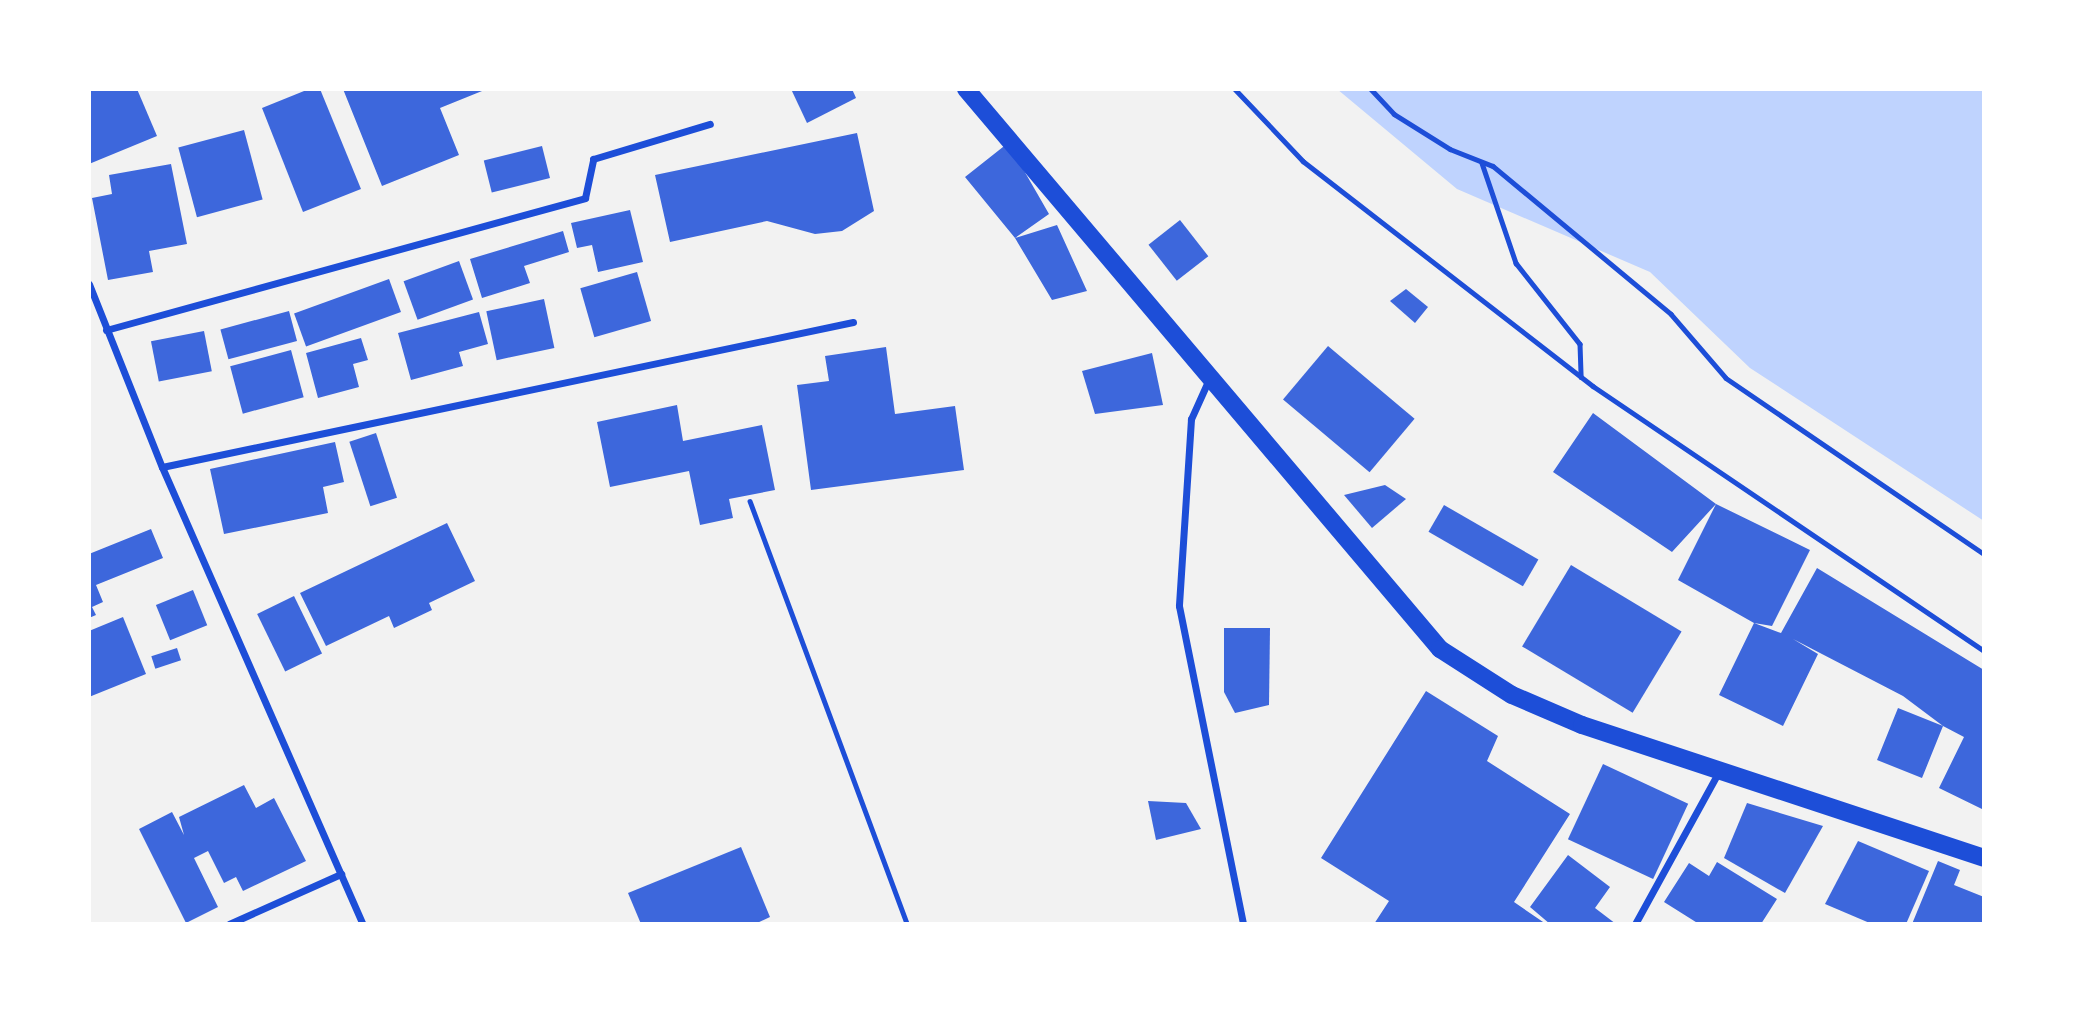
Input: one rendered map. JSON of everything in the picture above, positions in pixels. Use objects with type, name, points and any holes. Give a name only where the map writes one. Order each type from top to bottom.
[{"type":"main road","points":[[966,89],[1440,649],[1511,695],[1582,725],[1984,858]]},
{"type":"street","points":[[106,330],[585,198],[593,159],[710,124]]},
{"type":"street","points":[[89,284],[162,467],[363,924]]},
{"type":"street","points":[[162,467],[853,322]]},
{"type":"street","points":[[1210,377],[1191,419],[1179,606],[1244,924]]},
{"type":"street","points":[[1635,924],[1720,771]]},
{"type":"street","points":[[229,924],[341,874]]},
{"type":"path","points":[[1235,89],[1303,161],[1581,377],[1984,650]]},
{"type":"path","points":[[1371,89],[1394,114],[1450,149],[1493,166],[1671,314],[1726,378],[1984,554]]},
{"type":"path","points":[[1482,162],[1516,263],[1580,344],[1581,377]]},
{"type":"path","points":[[750,501],[907,924]]},
{"type":"water","points":[[1337,89],[1984,89],[1984,521],[1750,368],[1650,272],[1457,189]]},
{"type":"building","points":[[89,89],[137,89],[157,136],[89,164]]},
{"type":"building","points":[[309,89],[320,89],[361,189],[303,212],[262,108]]},
{"type":"building","points":[[343,89],[487,89],[440,108],[459,155],[382,186]]},
{"type":"building","points":[[791,89],[852,89],[856,98],[807,123]]},
{"type":"building","points":[[244,130],[263,200],[197,217],[178,148]]},
{"type":"building","points":[[857,133],[874,211],[842,231],[815,234],[767,221],[670,242],[655,175]]},
{"type":"building","points":[[1008,143],[1049,214],[1015,238],[965,177]]},
{"type":"building","points":[[542,146],[550,178],[492,193],[484,161]]},
{"type":"building","points":[[171,164],[187,244],[149,251],[153,272],[108,280],[92,198],[112,194],[109,175]]},
{"type":"building","points":[[630,210],[643,262],[598,272],[592,245],[577,248],[571,223]]},
{"type":"building","points":[[1180,220],[1208,256],[1177,281],[1148,245]]},
{"type":"building","points":[[1057,225],[1087,291],[1052,300],[1015,238]]},
{"type":"building","points":[[563,231],[569,252],[524,266],[530,283],[482,298],[470,259]]},
{"type":"building","points":[[459,261],[473,300],[418,320],[404,281]]},
{"type":"building","points":[[637,272],[651,321],[594,337],[580,288]]},
{"type":"building","points":[[389,279],[401,312],[306,346],[294,314]]},
{"type":"building","points":[[1406,289],[1428,307],[1415,323],[1390,301]]},
{"type":"building","points":[[544,299],[554,348],[497,360],[486,311]]},
{"type":"building","points":[[289,311],[297,341],[228,359],[220,329]]},
{"type":"building","points":[[479,312],[488,344],[459,352],[463,366],[411,380],[398,333]]},
{"type":"building","points":[[204,331],[212,371],[159,382],[151,341]]},
{"type":"building","points":[[361,338],[368,360],[353,364],[359,387],[318,398],[306,353]]},
{"type":"building","points":[[1328,346],[1415,419],[1370,472],[1283,400]]},
{"type":"building","points":[[886,347],[895,414],[955,406],[964,470],[811,490],[797,385],[829,381],[825,356]]},
{"type":"building","points":[[291,350],[304,397],[243,414],[230,366]]},
{"type":"building","points":[[1152,353],[1163,405],[1095,414],[1082,371]]},
{"type":"building","points":[[677,405],[683,441],[762,425],[775,490],[729,499],[733,518],[700,525],[689,471],[610,487],[597,422]]},
{"type":"building","points":[[1593,413],[1716,504],[1672,552],[1553,472]]},
{"type":"building","points":[[376,433],[397,498],[370,506],[349,442]]},
{"type":"building","points":[[335,442],[344,482],[323,487],[328,513],[224,534],[210,469]]},
{"type":"building","points":[[1385,485],[1406,499],[1372,528],[1344,495]]},
{"type":"building","points":[[1716,504],[1810,550],[1772,626],[1754,623],[1678,580]]},
{"type":"building","points":[[1444,505],[1538,560],[1523,586],[1428,532]]},
{"type":"building","points":[[447,523],[475,581],[429,603],[432,610],[394,628],[389,616],[326,646],[300,593]]},
{"type":"building","points":[[151,529],[163,558],[96,585],[103,602],[92,607],[96,615],[89,618],[89,554]]},
{"type":"building","points":[[1571,565],[1682,631],[1633,713],[1522,646]]},
{"type":"building","points":[[1817,568],[1984,670],[1984,810],[1939,788],[1964,737],[1943,726],[1903,696],[1793,639],[1818,654],[1783,726],[1719,695],[1754,623],[1781,633]]},
{"type":"building","points":[[193,590],[207,625],[170,640],[156,605]]},
{"type":"building","points":[[294,596],[322,654],[285,671],[257,614]]},
{"type":"building","points":[[123,617],[146,674],[89,697],[89,631]]},
{"type":"building","points":[[1224,628],[1270,628],[1269,705],[1235,713],[1224,692]]},
{"type":"building","points":[[177,648],[181,660],[155,669],[151,656]]},
{"type":"building","points":[[1426,691],[1498,736],[1487,761],[1570,814],[1514,902],[1546,924],[1374,924],[1389,901],[1321,858]]},
{"type":"building","points":[[1898,708],[1943,726],[1922,778],[1877,760]]},
{"type":"building","points":[[1603,764],[1688,804],[1653,879],[1568,839]]},
{"type":"building","points":[[244,785],[256,808],[274,798],[306,861],[243,891],[236,877],[224,883],[208,851],[194,858],[218,907],[186,923],[139,829],[172,812],[184,835],[179,817]]},
{"type":"building","points":[[1148,801],[1186,803],[1201,829],[1156,840]]},
{"type":"building","points":[[1747,803],[1823,826],[1785,893],[1724,858]]},
{"type":"building","points":[[1858,841],[1929,871],[1906,924],[1872,924],[1825,904]]},
{"type":"building","points":[[741,847],[770,917],[755,924],[641,924],[628,893]]},
{"type":"building","points":[[1568,855],[1610,887],[1595,908],[1616,924],[1550,924],[1530,907]]},
{"type":"building","points":[[1938,861],[1960,870],[1954,885],[1984,897],[1984,924],[1912,924]]},
{"type":"building","points":[[1717,862],[1777,899],[1761,924],[1699,924],[1664,902],[1689,863],[1709,876]]}]
